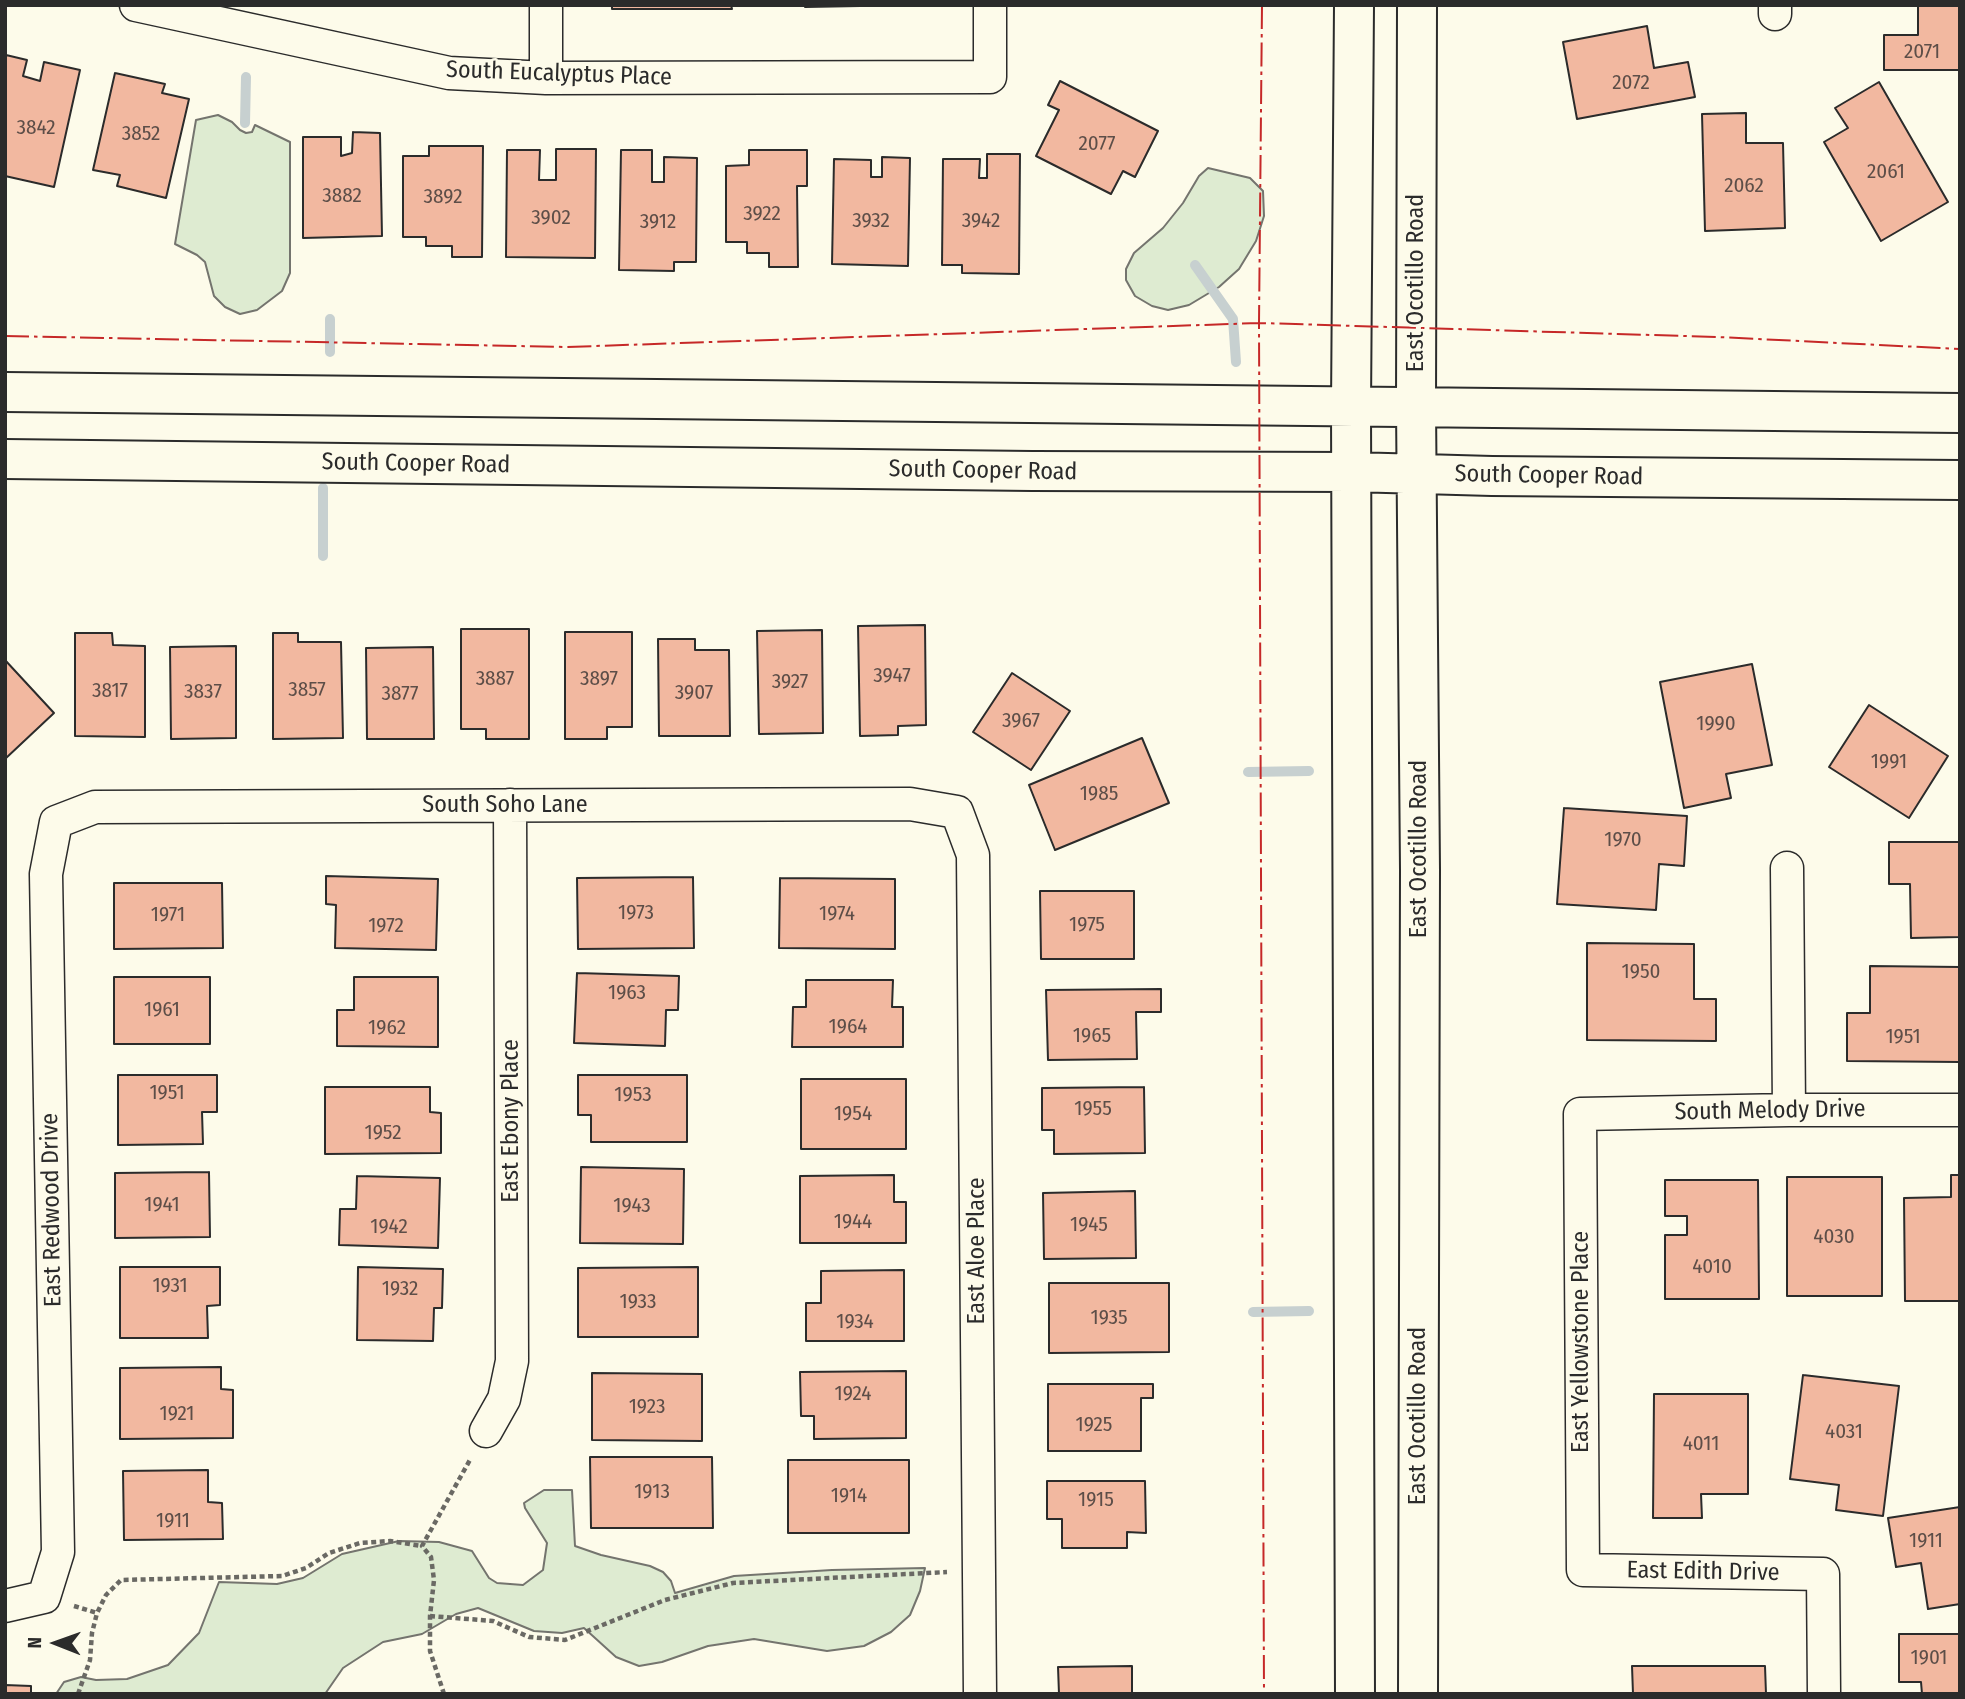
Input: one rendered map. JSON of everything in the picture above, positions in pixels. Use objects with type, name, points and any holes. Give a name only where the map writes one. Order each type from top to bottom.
[{"type":"main road","points":[[1354,5],[1351,407],[1355,1694]]},
{"type":"main road","name":"East Ocotillo Road","points":[[1418,5],[1418,1694]]},
{"type":"main road","points":[[5,392],[1960,413]]},
{"type":"main road","name":"South Cooper Road","points":[[5,459],[1960,480]]},
{"type":"street","name":"South Eucalyptus Place","points":[[136,5],[449,73],[545,78],[990,77],[990,5]]},
{"type":"street","points":[[545,78],[546,5]]},
{"type":"street","name":"South Soho Lane","points":[[56,822],[95,807],[909,804],[957,812]]},
{"type":"street","name":"East Ebony Place","points":[[486,1431],[504,1399],[512,1361],[510,805]]},
{"type":"street","name":"East Aloe Place","points":[[957,812],[973,855],[980,1694]]},
{"type":"street","name":"East Redwood Drive","points":[[44,1597],[58,1552],[46,874],[56,822]]},
{"type":"street","points":[[1787,867],[1789,1110]]},
{"type":"street","name":"South Melody Drive","points":[[1580,1114],[1960,1110]]},
{"type":"street","name":"East Yellowstone Place","points":[[1580,1114],[1583,1570]]},
{"type":"street","name":"East Edith Drive","points":[[1583,1570],[1823,1574],[1824,1694]]},
{"type":"street","points":[[5,1606],[44,1597]]},
{"type":"path","points":[[422,1546],[486,1431]]},
{"type":"path","points":[[78,1694],[90,1660],[97,1613],[106,1595],[121,1580],[282,1576],[306,1567],[329,1553],[360,1543],[390,1541],[422,1546],[431,1557],[434,1580],[430,1651],[444,1694]]},
{"type":"path","points":[[430,1616],[493,1621],[529,1637],[565,1640],[665,1600],[733,1583],[979,1570]]},
{"type":"path","points":[[44,1597],[97,1613]]},
{"type":"green space","points":[[218,115],[246,133],[252,132],[255,125],[290,142],[290,273],[282,291],[257,310],[240,314],[225,307],[214,296],[205,262],[175,244],[196,120]]},
{"type":"green space","points":[[1208,168],[1250,178],[1263,191],[1264,216],[1256,241],[1239,269],[1219,287],[1189,305],[1168,310],[1152,306],[1135,296],[1126,280],[1126,269],[1134,253],[1163,228],[1183,203],[1199,176]]},
{"type":"green space","points":[[544,1490],[572,1490],[575,1546],[663,1572],[671,1581],[675,1593],[734,1576],[925,1568],[920,1591],[910,1615],[891,1632],[864,1646],[827,1651],[754,1639],[708,1646],[662,1662],[639,1666],[616,1657],[584,1628],[562,1633],[534,1631],[478,1608],[456,1614],[422,1634],[383,1642],[343,1668],[325,1694],[56,1694],[64,1682],[81,1677],[96,1680],[127,1679],[168,1665],[199,1633],[219,1582],[277,1584],[303,1578],[342,1554],[399,1541],[439,1542],[472,1551],[489,1578],[497,1583],[523,1585],[543,1570],[547,1543],[524,1503]]},
{"type":"building","points":[[612,5],[731,5],[732,9],[612,9]]},
{"type":"building","points":[[805,5],[915,5],[805,7]]},
{"type":"building","points":[[1918,5],[1960,5],[1960,70],[1884,70],[1884,35],[1918,35]]},
{"type":"building","points":[[1647,26],[1654,68],[1688,62],[1695,97],[1577,119],[1563,42]]},
{"type":"building","points":[[6,55],[27,60],[23,76],[40,81],[44,62],[80,70],[54,187],[5,176]]},
{"type":"building","points":[[115,73],[165,84],[162,93],[189,99],[166,198],[117,186],[120,175],[93,170]]},
{"type":"building","points":[[1060,81],[1158,131],[1135,177],[1123,171],[1111,194],[1036,156],[1059,110],[1048,105]]},
{"type":"building","points":[[1879,82],[1948,202],[1881,241],[1824,142],[1848,128],[1835,108]]},
{"type":"building","points":[[1746,113],[1746,143],[1783,143],[1785,228],[1705,231],[1702,114]]},
{"type":"building","points":[[353,132],[380,133],[382,236],[303,238],[303,137],[341,137],[341,156],[352,153]]},
{"type":"building","points":[[429,146],[483,146],[482,257],[452,257],[452,246],[426,246],[426,237],[403,237],[403,156],[429,156]]},
{"type":"building","points":[[556,149],[596,149],[595,258],[506,257],[507,150],[540,150],[539,180],[556,180]]},
{"type":"building","points":[[621,150],[652,150],[652,182],[664,182],[664,157],[697,158],[696,262],[674,262],[674,271],[619,270]]},
{"type":"building","points":[[749,150],[807,150],[807,186],[797,186],[798,267],[769,267],[769,253],[747,253],[747,242],[726,242],[726,166],[749,165]]},
{"type":"building","points":[[987,154],[1020,154],[1019,274],[962,273],[962,265],[942,265],[943,159],[980,159],[979,178],[987,178]]},
{"type":"building","points":[[882,157],[910,158],[908,266],[832,264],[834,159],[871,160],[871,177],[882,177]]},
{"type":"building","points":[[925,625],[926,725],[898,726],[898,735],[860,736],[858,626]]},
{"type":"building","points":[[461,629],[529,629],[529,739],[486,739],[486,729],[461,729]]},
{"type":"building","points":[[822,630],[823,733],[759,734],[757,631]]},
{"type":"building","points":[[565,632],[632,632],[632,727],[607,727],[607,739],[565,739]]},
{"type":"building","points":[[75,633],[112,633],[113,645],[145,646],[145,737],[75,736]]},
{"type":"building","points":[[273,633],[298,633],[298,642],[341,642],[343,738],[273,739]]},
{"type":"building","points":[[658,639],[695,639],[695,650],[729,650],[730,736],[659,736]]},
{"type":"building","points":[[236,646],[236,738],[171,739],[170,647]]},
{"type":"building","points":[[433,647],[434,739],[367,739],[366,648]]},
{"type":"building","points":[[5,660],[54,713],[5,759]]},
{"type":"building","points":[[1752,664],[1772,765],[1726,774],[1731,798],[1684,808],[1660,682]]},
{"type":"building","points":[[1012,673],[1070,711],[1031,770],[973,732]]},
{"type":"building","points":[[1869,705],[1948,756],[1909,818],[1829,767]]},
{"type":"building","points":[[1142,738],[1169,803],[1055,850],[1029,785]]},
{"type":"building","points":[[1564,808],[1687,816],[1684,866],[1659,864],[1656,910],[1557,904]]},
{"type":"building","points":[[1889,842],[1960,842],[1960,937],[1911,938],[1910,884],[1889,884]]},
{"type":"building","points":[[326,876],[438,879],[436,950],[335,948],[336,905],[326,904]]},
{"type":"building","points":[[693,877],[694,948],[578,949],[577,878]]},
{"type":"building","points":[[780,878],[895,879],[895,949],[779,948]]},
{"type":"building","points":[[114,883],[222,883],[223,948],[114,949]]},
{"type":"building","points":[[1040,891],[1134,891],[1134,959],[1041,959]]},
{"type":"building","points":[[1587,943],[1694,944],[1694,999],[1716,999],[1716,1041],[1587,1040]]},
{"type":"building","points":[[1870,966],[1960,967],[1960,1062],[1847,1061],[1847,1013],[1870,1013]]},
{"type":"building","points":[[577,973],[679,976],[678,1010],[666,1010],[665,1046],[574,1043]]},
{"type":"building","points":[[114,977],[210,977],[210,1044],[114,1044]]},
{"type":"building","points":[[354,977],[438,977],[438,1047],[337,1046],[337,1010],[354,1010]]},
{"type":"building","points":[[806,980],[893,980],[892,1007],[903,1007],[903,1047],[792,1047],[793,1007],[806,1007]]},
{"type":"building","points":[[1161,989],[1161,1012],[1136,1012],[1137,1059],[1048,1060],[1046,990]]},
{"type":"building","points":[[118,1075],[217,1075],[217,1112],[202,1112],[203,1144],[118,1145]]},
{"type":"building","points":[[578,1075],[687,1075],[687,1142],[591,1142],[591,1115],[578,1115]]},
{"type":"building","points":[[801,1079],[906,1079],[906,1149],[801,1149]]},
{"type":"building","points":[[325,1087],[430,1087],[430,1112],[441,1113],[441,1153],[325,1154]]},
{"type":"building","points":[[1144,1087],[1145,1153],[1054,1154],[1054,1130],[1042,1130],[1042,1088]]},
{"type":"building","points":[[581,1167],[684,1169],[683,1244],[580,1243]]},
{"type":"building","points":[[209,1172],[210,1237],[115,1238],[115,1173]]},
{"type":"building","points":[[894,1175],[894,1202],[906,1202],[906,1243],[800,1243],[800,1176]]},
{"type":"building","points":[[1951,1175],[1960,1175],[1960,1301],[1905,1301],[1904,1198],[1951,1197]]},
{"type":"building","points":[[357,1176],[440,1178],[438,1248],[339,1245],[340,1209],[356,1209]]},
{"type":"building","points":[[1787,1177],[1882,1177],[1882,1296],[1787,1296]]},
{"type":"building","points":[[1665,1180],[1758,1180],[1759,1299],[1665,1299],[1665,1235],[1687,1235],[1687,1216],[1665,1216]]},
{"type":"building","points":[[1135,1191],[1136,1258],[1044,1259],[1043,1193]]},
{"type":"building","points":[[120,1267],[220,1267],[220,1305],[207,1306],[208,1338],[120,1338]]},
{"type":"building","points":[[358,1267],[443,1269],[442,1308],[434,1308],[433,1341],[357,1340]]},
{"type":"building","points":[[698,1267],[698,1337],[578,1337],[578,1268]]},
{"type":"building","points":[[904,1270],[904,1341],[806,1341],[806,1303],[821,1303],[821,1271]]},
{"type":"building","points":[[1049,1283],[1169,1283],[1169,1352],[1049,1353]]},
{"type":"building","points":[[221,1367],[221,1389],[233,1390],[233,1438],[120,1439],[120,1368]]},
{"type":"building","points":[[906,1371],[906,1438],[814,1439],[814,1416],[801,1416],[800,1372]]},
{"type":"building","points":[[592,1373],[702,1374],[702,1441],[592,1440]]},
{"type":"building","points":[[1803,1375],[1899,1386],[1883,1516],[1836,1510],[1839,1485],[1790,1479]]},
{"type":"building","points":[[1048,1384],[1153,1384],[1153,1398],[1141,1398],[1141,1451],[1048,1451]]},
{"type":"building","points":[[1654,1394],[1748,1394],[1748,1494],[1701,1494],[1702,1518],[1653,1518]]},
{"type":"building","points":[[590,1457],[712,1457],[713,1528],[591,1528]]},
{"type":"building","points":[[788,1460],[909,1460],[909,1533],[788,1533]]},
{"type":"building","points":[[208,1470],[208,1502],[222,1503],[223,1539],[124,1540],[123,1471]]},
{"type":"building","points":[[1047,1481],[1145,1481],[1146,1533],[1127,1532],[1127,1548],[1062,1548],[1062,1519],[1047,1519]]},
{"type":"building","points":[[1960,1507],[1960,1604],[1928,1609],[1921,1563],[1896,1567],[1888,1518]]},
{"type":"building","points":[[1899,1634],[1960,1634],[1960,1694],[1922,1694],[1921,1682],[1899,1682]]},
{"type":"building","points":[[1132,1666],[1132,1694],[1059,1694],[1058,1667]]},
{"type":"building","points":[[1632,1666],[1765,1666],[1766,1694],[1633,1694]]},
{"type":"building","points":[[5,1685],[31,1686],[31,1694],[5,1694]]},
{"type":"waterway","points":[[245,123],[246,77]]},
{"type":"waterway","points":[[1195,265],[1233,319],[1236,362]]},
{"type":"waterway","points":[[330,319],[330,352]]},
{"type":"waterway","points":[[323,488],[323,556]]},
{"type":"waterway","points":[[1248,772],[1309,771]]},
{"type":"waterway","points":[[1253,1312],[1309,1311]]},
{"type":"power","points":[[1262,5],[1259,323],[1264,1694]]},
{"type":"power","points":[[5,336],[567,347],[1259,323],[1718,337],[1960,349]]}]
